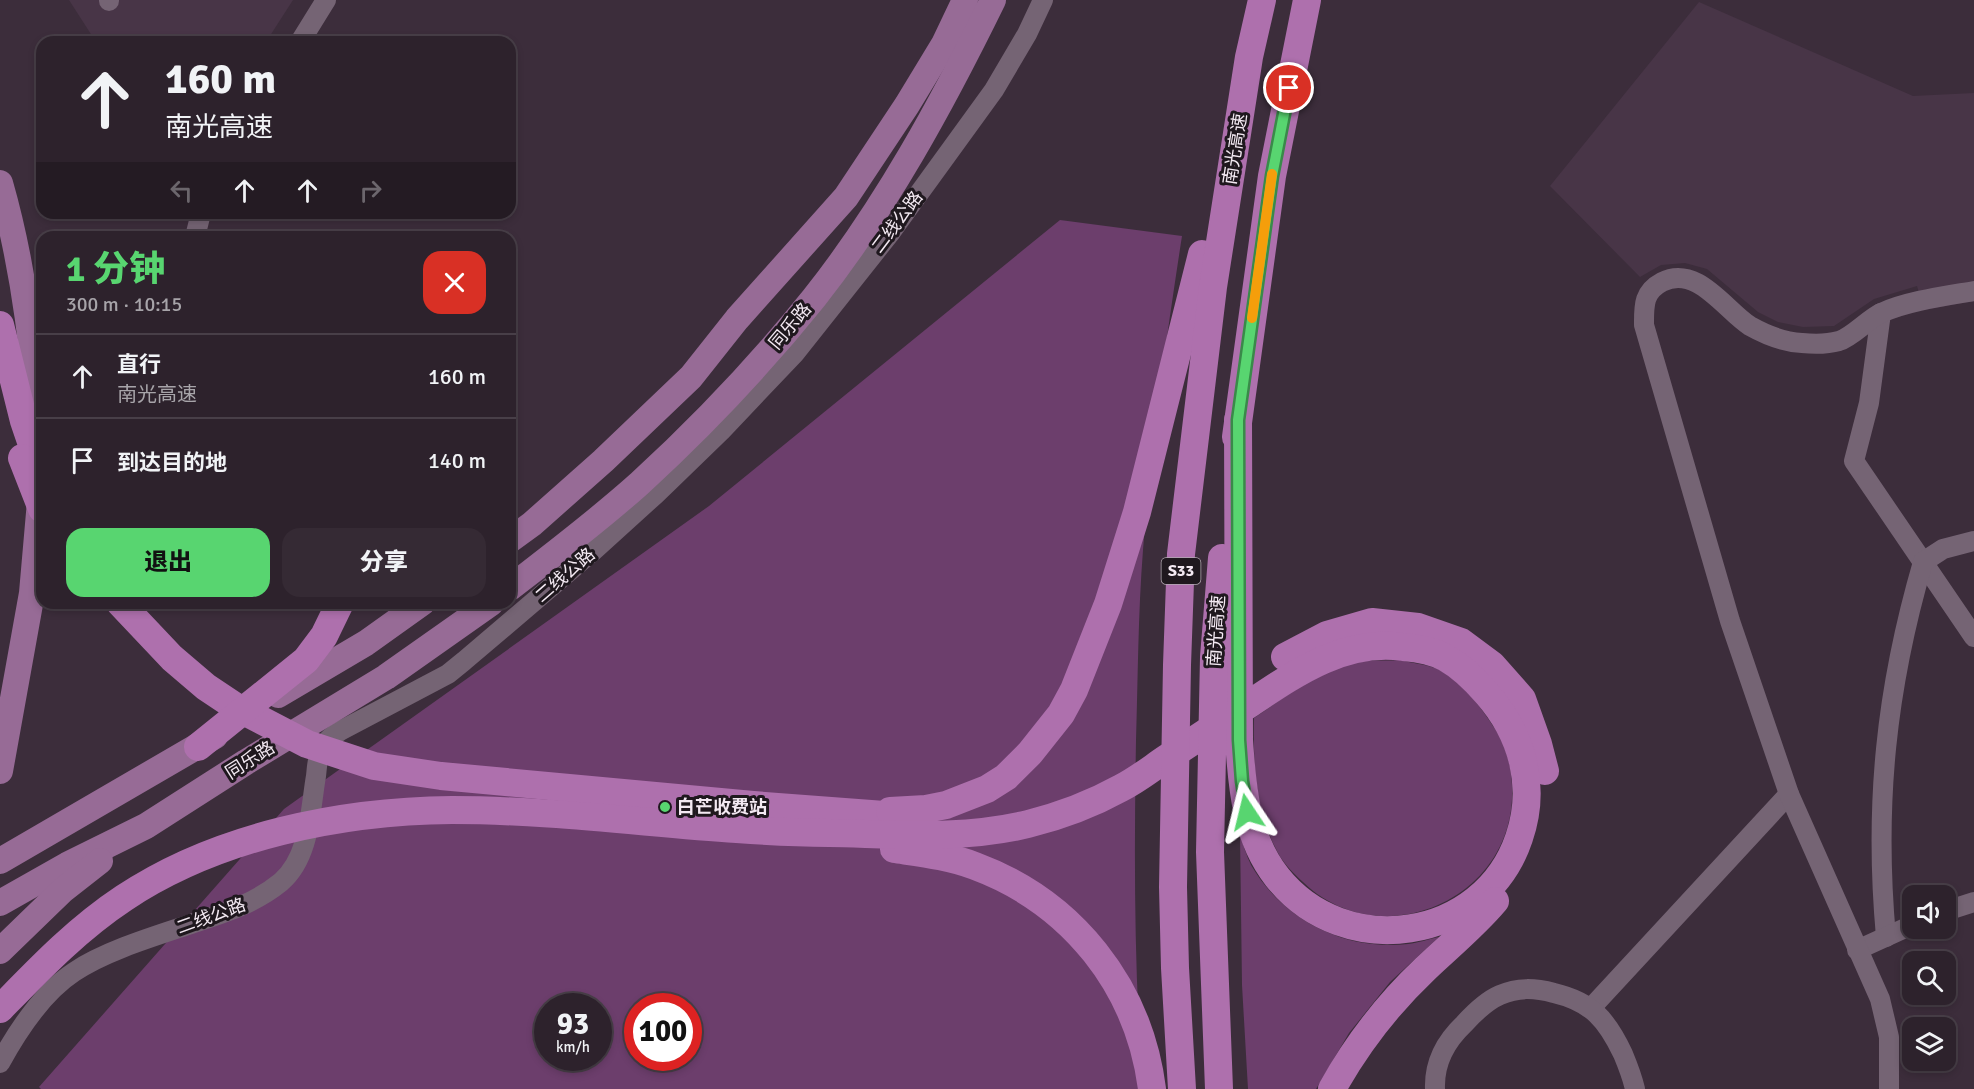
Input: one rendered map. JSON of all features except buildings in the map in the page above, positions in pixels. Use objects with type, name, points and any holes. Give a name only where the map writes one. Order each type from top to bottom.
[{"type":"highway","name":"南光高速","points":[[1182,1089],[1173,887],[1181,554],[1213,287],[1249,57],[1262,0]]},
{"type":"highway","name":"南光高速","points":[[1219,1089],[1210,852],[1214,657],[1220,575],[1238,420],[1272,176],[1307,0]]},
{"type":"highway","points":[[862,812],[926,809],[946,805],[987,789],[1006,777],[1030,753],[1061,714],[1074,690],[1108,603],[1137,512],[1249,57]]},
{"type":"highway","points":[[0,325],[24,421],[36,456]]},
{"type":"highway","points":[[0,384],[11,427],[36,492]]},
{"type":"highway","points":[[1238,420],[1239,740],[1247,812],[1262,854],[1278,879],[1303,903],[1327,917],[1354,927],[1383,931],[1400,930],[1437,922],[1463,909],[1487,890],[1507,865],[1519,841],[1526,813],[1527,785],[1524,761],[1512,729],[1498,707],[1470,675],[1442,655],[1401,646],[1363,647],[1291,665]]},
{"type":"highway","points":[[103,609],[127,636],[167,673],[209,705],[277,745],[318,764],[372,773],[476,779],[753,805],[931,818],[966,816],[1000,810],[1126,774]]},
{"type":"highway","points":[[126,609],[172,658],[206,687],[271,727],[372,773],[445,798],[541,814]]},
{"type":"highway","points":[[146,609],[172,658]]},
{"type":"highway","points":[[198,747],[306,660],[324,636],[337,609]]},
{"type":"highway","points":[[0,1009],[75,936],[125,897],[203,856],[282,830],[338,820],[446,810],[541,814],[786,833],[928,836],[996,830],[1062,814],[1291,665],[1327,635],[1372,622],[1418,627],[1461,642],[1492,664],[1522,699],[1533,725],[1545,769],[1546,798],[1543,826],[1533,853],[1515,878],[1490,907],[1424,970],[1381,1016],[1359,1044],[1332,1089]]},
{"type":"highway","points":[[786,833],[947,858],[997,874],[1041,900],[1081,934],[1113,975],[1136,1021],[1144,1045],[1152,1089]]},
{"type":"main road","points":[[516,536],[603,461],[692,377],[737,319],[846,197],[944,44],[965,0]]},
{"type":"main road","name":"同乐路","points":[[516,583],[639,484],[673,452],[760,363],[814,298],[910,158],[955,78],[993,0]]},
{"type":"main road","points":[[0,183],[7,207],[36,358]]},
{"type":"main road","points":[[0,771],[7,706],[32,593],[36,559]]},
{"type":"main road","points":[[0,861],[198,747],[285,690],[366,642],[413,609]]},
{"type":"main road","name":"同乐路","points":[[0,903],[67,865],[146,826],[386,677],[482,609]]},
{"type":"main road","points":[[0,951],[63,890],[146,826]]},
{"type":"street","points":[[304,36],[326,0]]},
{"type":"street","name":"二线公路","points":[[0,1063],[43,999],[74,972],[132,945],[237,909],[261,896],[285,878],[296,863],[306,838],[318,759],[320,750],[326,742],[340,731],[448,674],[592,552],[721,431],[795,353],[919,194],[994,90],[1027,34],[1043,0]]},
{"type":"street","points":[[1889,1089],[1889,1037],[1880,999],[1789,794],[1727,609],[1644,325],[1644,302],[1651,288],[1665,280],[1684,279],[1699,283],[1749,325],[1773,338],[1802,343],[1840,341],[1881,313],[1921,301],[1974,291]]},
{"type":"street","points":[[1881,313],[1869,403],[1854,461],[1974,637]]},
{"type":"street","points":[[1886,937],[1880,832],[1883,769],[1887,727],[1901,644],[1923,562],[1943,549],[1974,541]]},
{"type":"street","points":[[1591,1008],[1789,794]]},
{"type":"street","points":[[1956,908],[1974,902]]},
{"type":"street","points":[[1857,950],[1902,930]]},
{"type":"street","points":[[1435,1089],[1439,1059],[1448,1041],[1482,1006],[1499,995],[1518,989],[1538,989],[1575,999],[1591,1008],[1604,1020],[1614,1035],[1632,1076],[1635,1089]]},
{"type":"shaded area","points":[[69,0],[293,0],[270,36],[92,36]]},
{"type":"shaded area","points":[[1699,2],[1913,96],[1974,93],[1974,301],[1924,310],[1917,286],[1874,299],[1834,326],[1803,327],[1778,322],[1758,312],[1707,269],[1685,263],[1661,265],[1640,277],[1550,186]]},
{"type":"shaded area","points":[[1060,220],[1182,236],[1155,433],[1146,511],[1140,598],[1135,872],[1136,958],[1143,1089],[41,1089],[39,1087],[284,809],[709,506]]},
{"type":"shaded area","points":[[1400,660],[1435,668],[1444,673],[1461,686],[1477,703],[1504,745],[1511,772],[1512,799],[1505,835],[1488,866],[1463,890],[1434,907],[1401,915],[1367,914],[1333,904],[1303,882],[1277,852],[1268,832],[1259,800],[1255,767],[1254,718],[1294,691],[1336,669],[1367,661]]},
{"type":"shaded area","points":[[1240,834],[1251,865],[1264,884],[1280,902],[1318,928],[1339,937],[1384,945],[1412,943],[1439,937],[1390,982],[1349,1033],[1316,1089],[1248,1089],[1242,985]]},
{"type":"slow traffic","points":[[1252,318],[1272,174]]},
{"type":"place","name":"白芒收费站","points":[[665,807]]},
{"type":"route","points":[[1247,812],[1239,740],[1238,420],[1272,176],[1289,88]]}]
